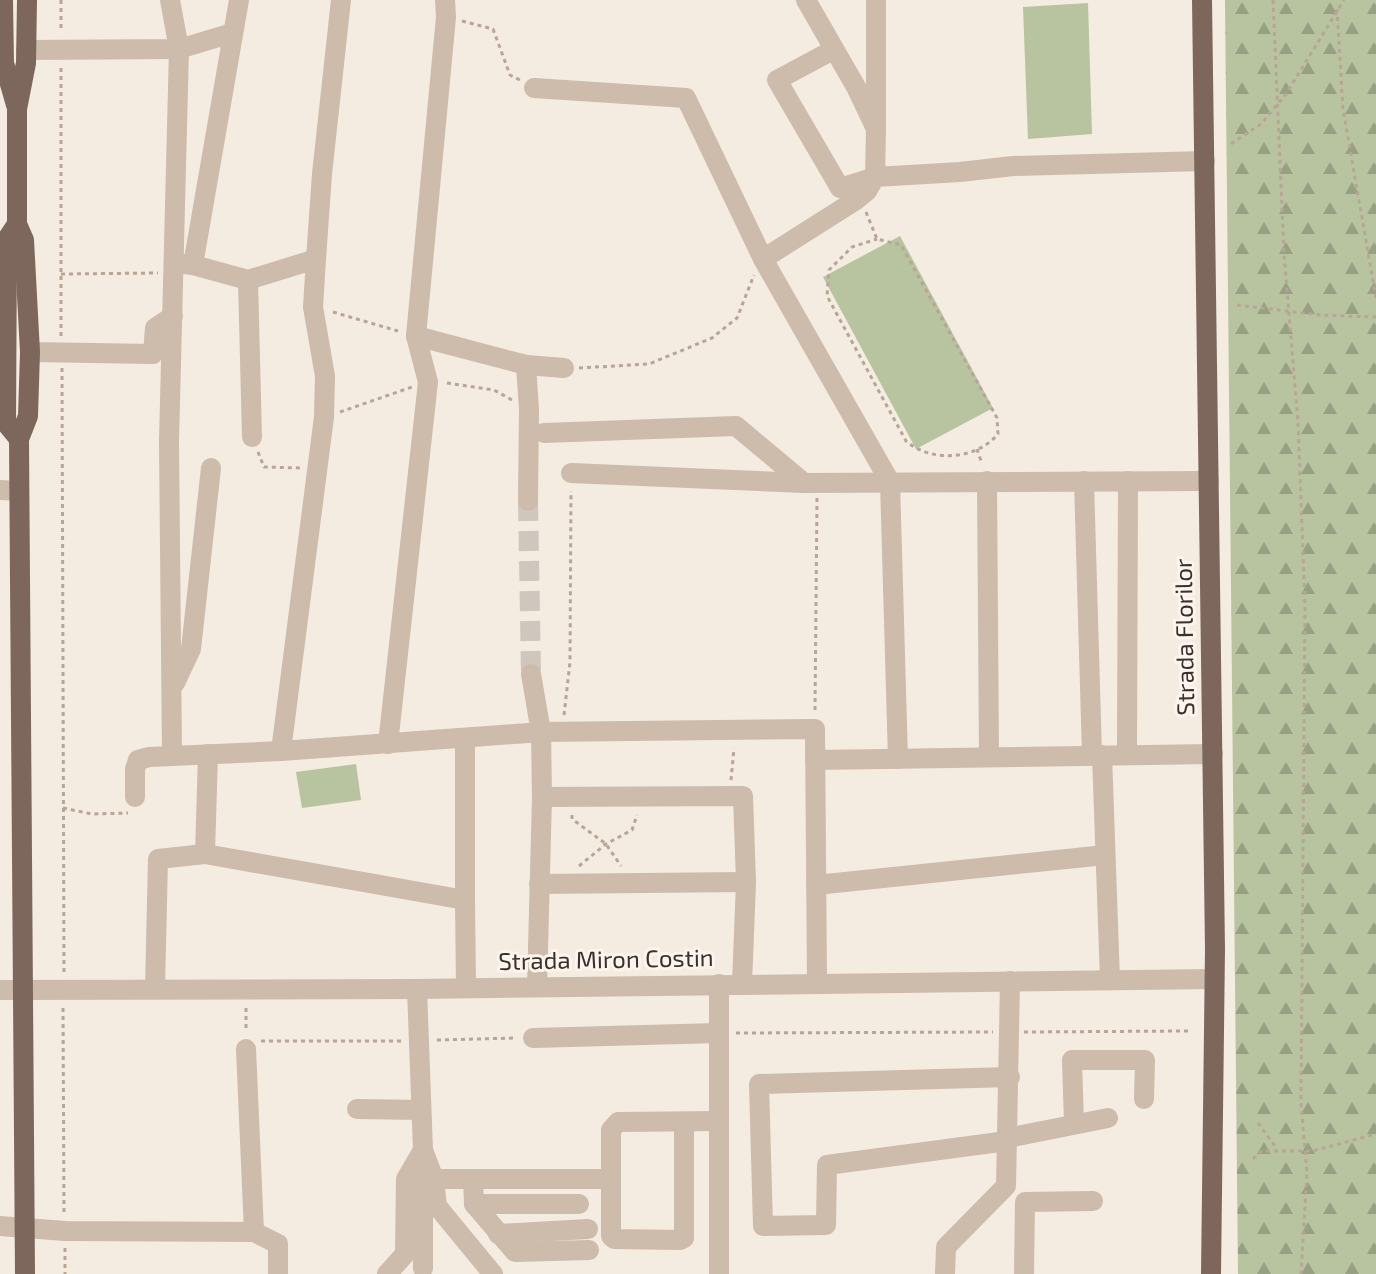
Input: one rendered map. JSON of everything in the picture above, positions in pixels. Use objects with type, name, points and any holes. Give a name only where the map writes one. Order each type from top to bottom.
[{"type":"main road","points":[[3,0],[4,63],[17,109]]},
{"type":"main road","points":[[25,1274],[23,990],[10,490],[19,439],[28,416],[30,352],[24,240],[17,224],[17,109],[26,63],[27,0]]},
{"type":"main road","name":"Strada Florilor","points":[[1202,0],[1213,754],[1211,1274]]},
{"type":"main road","points":[[17,224],[7,239],[2,351],[6,423],[19,439]]},
{"type":"street","points":[[170,0],[179,49],[184,264]]},
{"type":"street","points":[[172,755],[169,441],[173,316],[239,0]]},
{"type":"street","points":[[281,751],[324,417],[325,376],[313,307],[322,174],[341,0]]},
{"type":"street","points":[[806,0],[856,87],[876,129]]},
{"type":"street","points":[[763,259],[860,197],[875,177],[876,0]]},
{"type":"street","points":[[388,744],[428,382],[416,336],[443,5]]},
{"type":"street","points":[[26,50],[179,49],[232,33]]},
{"type":"street","points":[[833,50],[777,80],[840,188],[875,177],[1013,166],[1205,161]]},
{"type":"street","points":[[534,88],[686,98],[763,259],[890,482],[898,759]]},
{"type":"street","points":[[184,264],[248,280],[316,259]]},
{"type":"street","points":[[248,280],[252,437]]},
{"type":"street","points":[[30,352],[153,354],[155,328],[173,316]]},
{"type":"street","points":[[416,336],[526,365],[564,368]]},
{"type":"street","points":[[526,365],[528,501]]},
{"type":"street","points":[[544,433],[736,426],[810,482]]},
{"type":"street","points":[[171,689],[191,649],[211,468]]},
{"type":"street","points":[[571,473],[810,482],[1209,481]]},
{"type":"street","points":[[987,481],[989,757]]},
{"type":"street","points":[[1084,481],[1110,980]]},
{"type":"street","points":[[1127,754],[1128,481]]},
{"type":"street","points":[[531,674],[541,732],[537,987]]},
{"type":"street","points":[[135,797],[138,760],[172,755],[281,751],[562,731],[815,729],[817,983]]},
{"type":"street","points":[[465,739],[466,988]]},
{"type":"street","points":[[205,854],[208,754]]},
{"type":"street","points":[[815,760],[1213,754]]},
{"type":"street","points":[[542,797],[743,796],[746,882],[742,984]]},
{"type":"street","points":[[155,989],[158,859],[205,854],[465,900]]},
{"type":"street","points":[[816,885],[1105,855]]},
{"type":"street","points":[[539,884],[746,882]]},
{"type":"street","name":"Strada Miron Costin","points":[[0,990],[417,989],[1214,979]]},
{"type":"street","points":[[945,1274],[946,1247],[1006,1186],[1010,981]]},
{"type":"street","points":[[719,984],[719,1274]]},
{"type":"street","points":[[417,989],[423,1150],[423,1268]]},
{"type":"street","points":[[533,1038],[719,1033]]},
{"type":"street","points":[[251,1044],[254,1232]]},
{"type":"street","points":[[1074,1123],[1072,1060],[1145,1060],[1144,1099]]},
{"type":"street","points":[[1010,1077],[759,1084],[763,1226],[826,1225],[827,1165],[1007,1140],[1108,1118]]},
{"type":"street","points":[[357,1109],[421,1110]]},
{"type":"street","points":[[684,1122],[684,1238],[614,1239],[611,1236],[613,1125],[618,1122],[719,1121]]},
{"type":"street","points":[[423,1150],[434,1179],[437,1206],[493,1274]]},
{"type":"street","points":[[387,1274],[405,1254],[406,1179],[423,1150]]},
{"type":"street","points":[[434,1179],[611,1179]]},
{"type":"street","points":[[473,1179],[474,1204],[515,1252],[588,1239]]},
{"type":"street","points":[[1024,1274],[1025,1202],[1093,1201]]},
{"type":"street","points":[[474,1204],[579,1204]]},
{"type":"street","points":[[0,1226],[65,1231],[254,1232],[278,1244],[278,1274]]},
{"type":"path","points":[[61,0],[65,1274]]},
{"type":"path","points":[[1273,0],[1276,106],[1298,422],[1305,605],[1301,874],[1303,1152],[1307,1173],[1301,1274]]},
{"type":"path","points":[[1231,144],[1261,124],[1276,106],[1344,0]]},
{"type":"path","points":[[443,5],[493,29],[510,75],[534,88]]},
{"type":"path","points":[[1337,9],[1343,109],[1376,298]]},
{"type":"path","points":[[860,197],[877,239]]},
{"type":"path","points":[[877,239],[901,245],[997,418],[998,434],[988,444],[964,454],[939,455],[919,452],[906,441],[827,296],[829,270],[852,247],[877,239]]},
{"type":"path","points":[[564,368],[649,364],[712,338],[737,318],[746,289],[763,259]]},
{"type":"path","points":[[61,274],[151,273]]},
{"type":"path","points":[[1237,305],[1320,315],[1376,317]]},
{"type":"path","points":[[313,307],[416,336]]},
{"type":"path","points":[[324,417],[428,382],[494,390],[529,409]]},
{"type":"path","points":[[252,437],[264,467],[318,469]]},
{"type":"path","points":[[562,731],[570,662],[571,473]]},
{"type":"path","points":[[810,482],[815,729]]},
{"type":"path","points":[[729,796],[736,730]]},
{"type":"path","points":[[563,884],[578,866],[606,844],[632,830],[643,796]]},
{"type":"path","points":[[573,797],[572,819],[606,844],[631,883]]},
{"type":"path","points":[[63,808],[92,814],[118,812]]},
{"type":"path","points":[[246,1004],[251,1044],[533,1038]]},
{"type":"path","points":[[719,1033],[1188,1031]]},
{"type":"path","points":[[1258,1123],[1277,1150]]},
{"type":"path","points":[[1253,1159],[1262,1151],[1303,1152],[1376,1134]]},
{"type":"green space","points":[[1225,0],[1376,0],[1376,1274],[1238,1274]]},
{"type":"green space","points":[[1088,3],[1092,134],[1028,139],[1023,7]]},
{"type":"green space","points":[[900,236],[993,408],[916,449],[823,277]]},
{"type":"green space","points":[[356,764],[361,800],[302,808],[296,772]]},
{"type":"tunnel","points":[[528,501],[531,674]]}]
